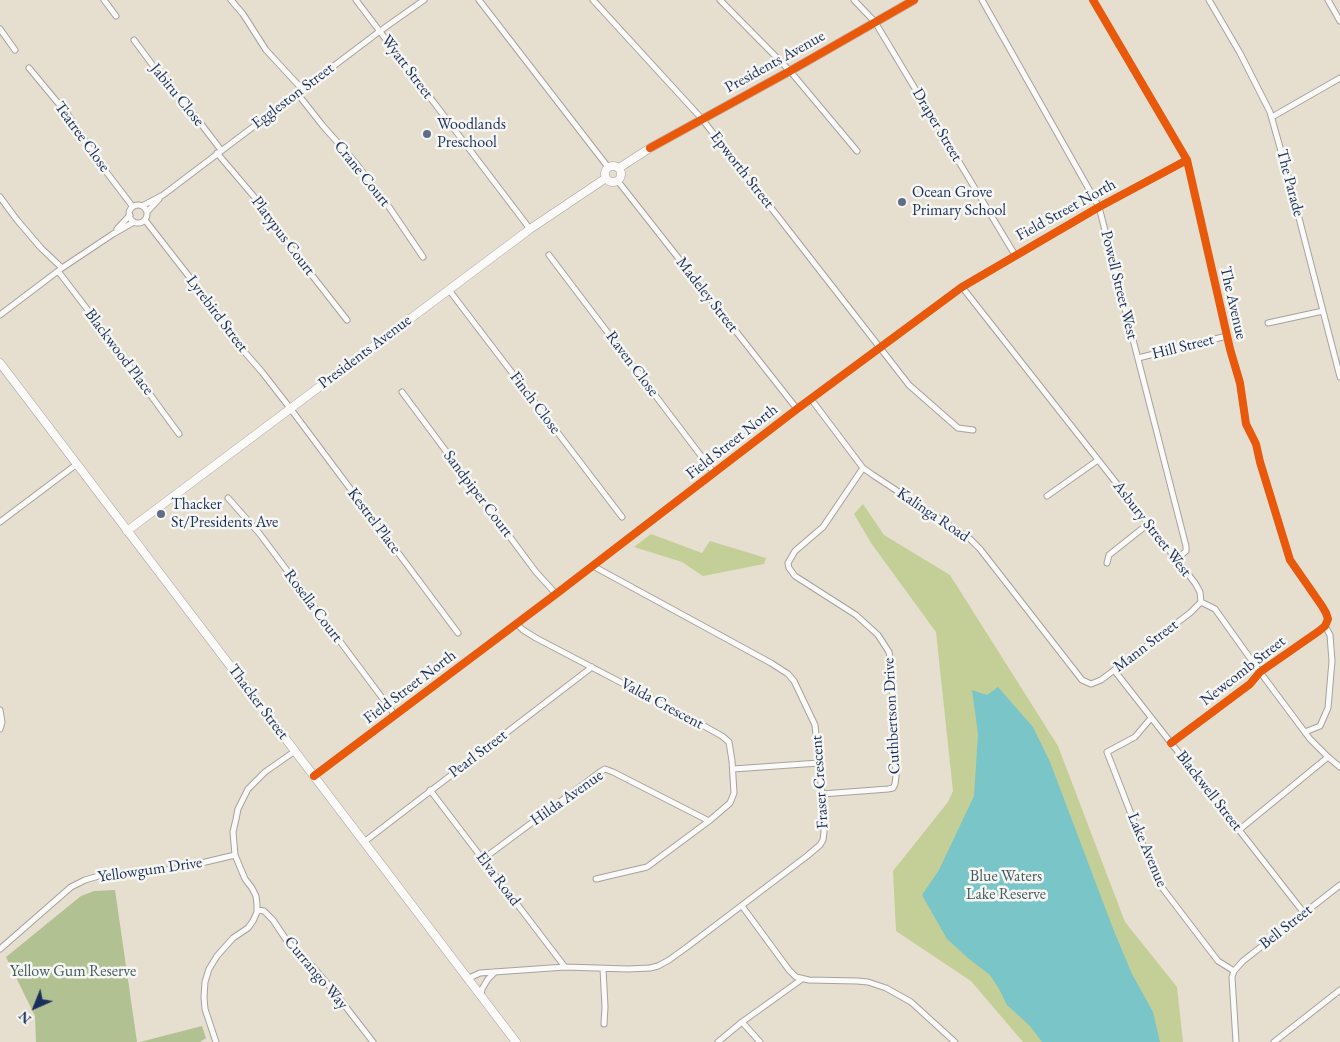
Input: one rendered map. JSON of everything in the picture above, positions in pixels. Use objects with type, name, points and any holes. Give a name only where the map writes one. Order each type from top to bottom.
[{"type":"street","points":[[104,0],[116,16]]},
{"type":"street","points":[[231,0],[243,14],[266,50],[302,89]]},
{"type":"street","name":"Wyatt Street","points":[[356,0],[530,230]]},
{"type":"street","name":"Eggleston Street","points":[[142,206],[163,194],[424,0]]},
{"type":"street","name":"Epworth Street","points":[[593,0],[702,118],[910,384],[958,428],[972,430]]},
{"type":"street","points":[[720,0],[790,71],[857,151]]},
{"type":"street","name":"Draper Street","points":[[854,0],[875,22],[1015,255]]},
{"type":"street","name":"Presidents Avenue","points":[[619,168],[702,118],[790,71],[914,0]]},
{"type":"street","name":"Powell Street West","points":[[982,0],[1099,207],[1186,546],[1186,551],[1176,560]]},
{"type":"street","name":"The Avenue","points":[[1093,0],[1187,160],[1227,336],[1240,383],[1246,424],[1256,444],[1290,560],[1326,613],[1328,619],[1325,626]]},
{"type":"street","name":"The Parade","points":[[1209,0],[1240,52],[1272,117],[1340,377]]},
{"type":"street","points":[[1328,0],[1340,21]]},
{"type":"street","points":[[481,1],[608,167]]},
{"type":"street","points":[[0,29],[15,50]]},
{"type":"street","name":"Jabiru Close","points":[[134,40],[160,75],[185,103],[219,151]]},
{"type":"street","name":"Teatree Close","points":[[29,68],[68,115],[98,161],[133,207]]},
{"type":"street","points":[[1272,117],[1340,78]]},
{"type":"street","name":"Crane Court","points":[[297,93],[355,162],[387,204],[423,257]]},
{"type":"street","name":"Platypus Court","points":[[219,151],[346,320]]},
{"type":"street","name":"Field Street North","points":[[314,776],[962,286],[1099,207],[1187,160]]},
{"type":"street","points":[[614,165],[619,168],[621,175],[617,180],[611,182],[606,178],[604,172],[608,167],[614,165]]},
{"type":"street","name":"Presidents Avenue","points":[[127,531],[530,230],[606,178]]},
{"type":"street","name":"Madeley Street","points":[[617,180],[797,409]]},
{"type":"street","name":"Eggleston Street","points":[[147,212],[163,194]]},
{"type":"street","name":"Blackwood Place","points":[[0,198],[60,270],[179,434]]},
{"type":"street","points":[[0,316],[60,270],[113,234],[134,222],[142,222],[147,212],[142,206],[133,207],[130,216],[113,234]]},
{"type":"street","points":[[130,216],[134,222]]},
{"type":"street","name":"Lyrebird Street","points":[[144,220],[206,297],[236,342],[290,408]]},
{"type":"street","name":"Raven Close","points":[[549,255],[714,473]]},
{"type":"street","name":"Asbury Street West","points":[[962,286],[1176,560],[1200,592],[1201,602],[1216,610],[1306,732],[1328,757],[1340,767]]},
{"type":"street","name":"Finch Close","points":[[449,290],[622,516]]},
{"type":"street","points":[[1268,323],[1323,311]]},
{"type":"street","name":"Hill Street","points":[[1138,358],[1227,336]]},
{"type":"street","name":"Thacker Street","points":[[0,363],[516,1042]]},
{"type":"street","name":"Sandpiper Court","points":[[402,392],[536,572],[556,594]]},
{"type":"street","name":"Kalinga Road","points":[[812,398],[863,468],[970,539],[989,560],[1078,676],[1087,683]]},
{"type":"street","name":"Kestrel Place","points":[[290,408],[458,633]]},
{"type":"street","points":[[1047,496],[1098,460]]},
{"type":"street","points":[[0,522],[76,464]]},
{"type":"street","name":"Cuthbertson Drive","points":[[822,794],[888,789],[893,788],[895,784],[889,652],[878,636],[856,615],[795,576],[788,563],[795,551],[823,528],[863,468]]},
{"type":"street","name":"Rosella Court","points":[[228,498],[259,533],[395,715]]},
{"type":"street","points":[[1107,563],[1109,555],[1148,524]]},
{"type":"street","name":"Fraser Crescent","points":[[467,979],[476,974],[495,972],[565,968],[650,968],[658,966],[676,955],[742,906],[807,856],[823,840],[822,794],[817,735],[815,725],[794,681],[788,674],[771,663],[593,566]]},
{"type":"street","name":"Mann Street","points":[[1087,683],[1096,683],[1190,613],[1201,602]]},
{"type":"street","name":"Valda Crescent","points":[[516,624],[529,634],[704,726],[722,736],[728,742],[733,769],[734,793],[733,798],[725,808],[646,867],[596,879]]},
{"type":"street","points":[[1306,732],[1320,726],[1328,708],[1332,661],[1330,635],[1325,626]]},
{"type":"street","name":"Newcomb Street","points":[[1171,742],[1250,684],[1260,672],[1325,626]]},
{"type":"street","name":"Pearl Street","points":[[364,842],[592,667]]},
{"type":"street","name":"Blackwell Street","points":[[1114,670],[1304,913]]},
{"type":"street","points":[[0,710],[2,722],[0,729]]},
{"type":"street","name":"Lake Avenue","points":[[1152,718],[1135,737],[1107,752],[1157,880],[1218,960],[1234,971]]},
{"type":"street","points":[[216,1042],[204,997],[205,982],[209,969],[217,956],[233,938],[248,928],[257,910],[256,896],[245,879],[235,855],[233,832],[238,809],[248,789],[266,772],[295,751]]},
{"type":"street","points":[[1238,830],[1328,757]]},
{"type":"street","points":[[733,769],[819,763]]},
{"type":"street","name":"Hilda Avenue","points":[[483,859],[605,769],[709,821]]},
{"type":"street","name":"Elva Road","points":[[430,790],[565,968]]},
{"type":"street","name":"Yellowgum Drive","points":[[0,949],[71,887],[85,880],[102,875],[176,869],[235,855]]},
{"type":"street","name":"Bell Street","points":[[1234,971],[1243,960],[1340,885]]},
{"type":"street","points":[[742,906],[796,977],[802,979],[868,982],[886,988],[911,1002],[955,1042]]},
{"type":"street","name":"Currango Way","points":[[257,910],[264,912],[274,920],[286,941],[313,967],[332,989],[373,1042]]},
{"type":"street","points":[[603,969],[604,1024]]},
{"type":"street","points":[[1234,971],[1232,977],[1236,1042]]},
{"type":"street","points":[[481,996],[482,989],[495,972]]},
{"type":"street","points":[[718,1042],[742,1022],[802,979]]},
{"type":"street","points":[[1274,1042],[1340,990]]},
{"type":"street","points":[[742,1022],[760,1042]]},
{"type":"green space","name":"Blue Waters Lake Reserve","points":[[863,504],[884,535],[950,575],[1058,746],[1125,922],[1177,987],[1183,1042],[1023,1042],[971,981],[896,931],[893,871],[948,802],[953,791],[936,632],[871,543],[854,514]]},
{"type":"green space","points":[[651,534],[702,553],[710,541],[766,558],[764,564],[703,576],[682,562],[634,547]]},
{"type":"green space","name":"Yellow Gum Reserve","points":[[115,890],[137,1042],[36,1042],[35,1016],[6,957],[81,896],[94,891]]},
{"type":"green space","points":[[202,1026],[206,1038],[200,1042],[140,1042]]},
{"type":"water","name":"Blue Waters Lake Reserve","points":[[998,687],[1033,727],[1050,762],[1114,931],[1132,974],[1153,1012],[1160,1042],[1042,1042],[1030,1026],[1007,1005],[990,975],[947,939],[922,895],[939,870],[974,796],[978,734],[972,690],[987,695]]},
{"type":"cycle path","points":[[650,148],[914,0]]},
{"type":"cycle path","points":[[1093,0],[1187,160],[1230,349],[1240,383],[1246,424],[1256,444],[1290,560],[1322,606],[1328,619],[1325,626],[1319,631],[1260,672],[1250,684],[1171,743]]},
{"type":"cycle path","points":[[314,776],[797,409],[962,287],[1099,207],[1187,160]]},
{"type":"place","name":"Woodlands Preschool","points":[[427,134]]},
{"type":"place","name":"Ocean Grove Primary School","points":[[902,202]]},
{"type":"place","name":"Thacker St/Presidents Ave","points":[[161,514]]}]
